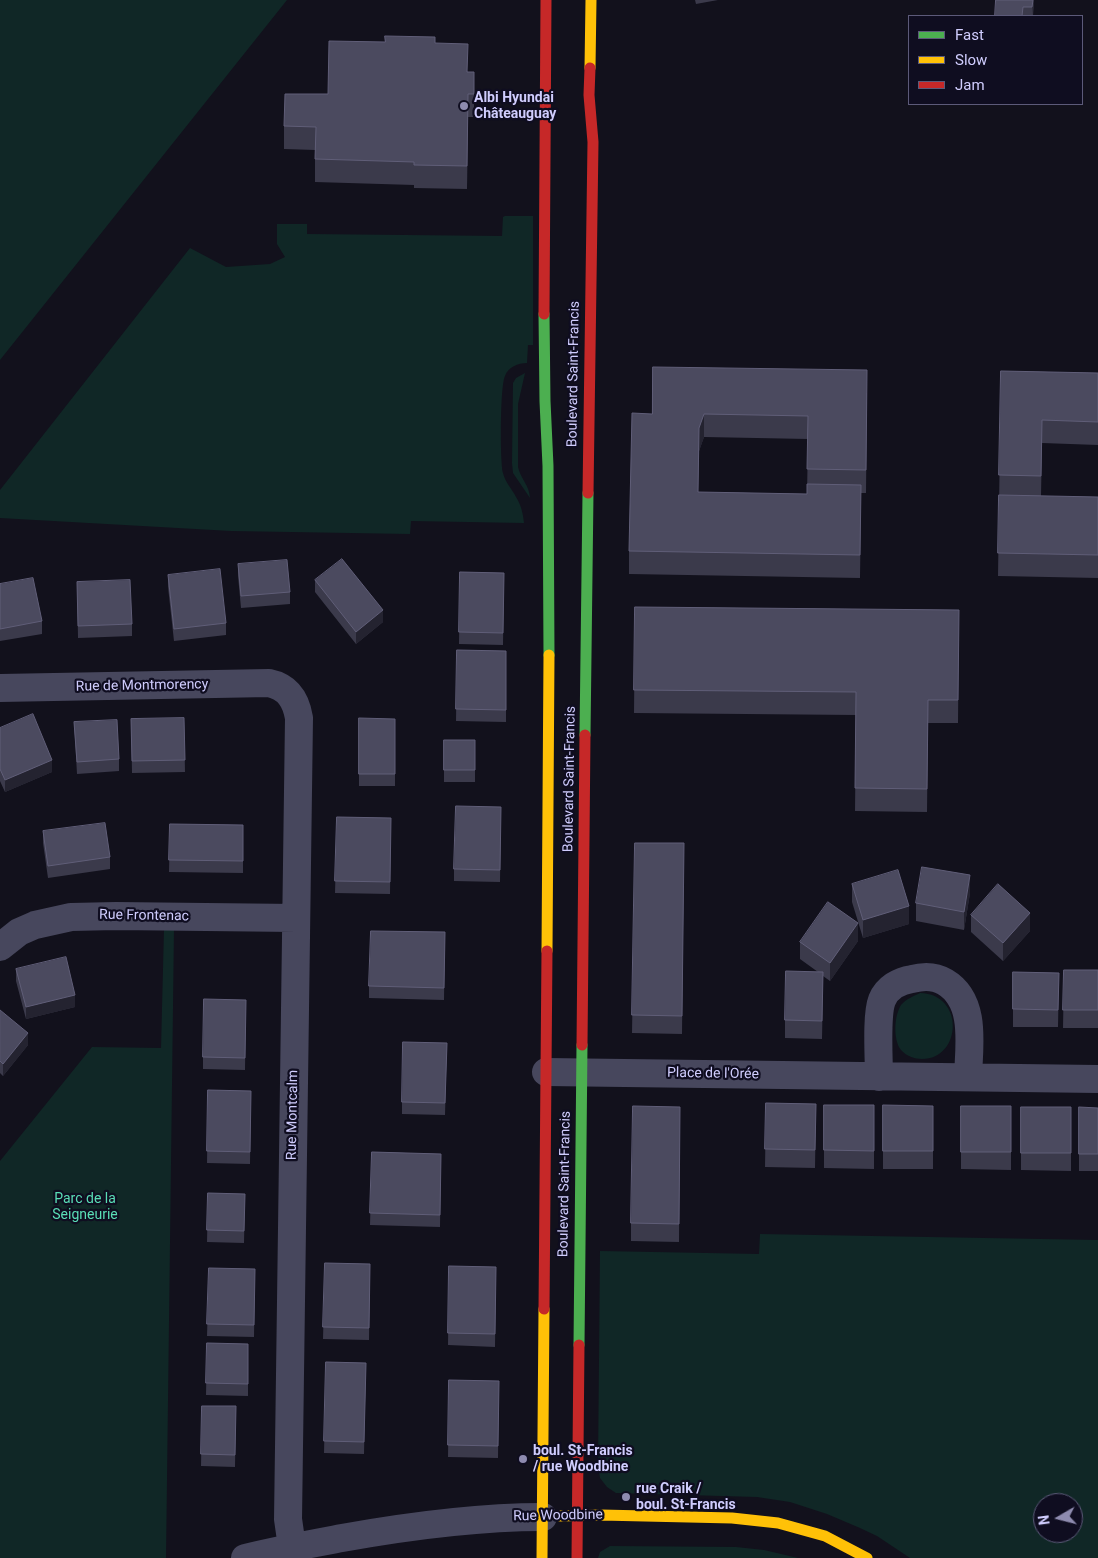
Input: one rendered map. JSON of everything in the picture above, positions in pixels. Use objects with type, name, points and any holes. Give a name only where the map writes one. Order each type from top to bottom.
[{"type":"street","name":"Boulevard Saint-Francis","points":[[542,1558],[549,755],[548,466],[544,297],[546,0]]},
{"type":"street","name":"Boulevard Saint-Francis","points":[[577,1558],[593,142],[588,95],[591,0]]},
{"type":"street","name":"Rue de Montmorency","points":[[0,688],[260,683],[277,685],[284,688]]},
{"type":"street","name":"Rue Montcalm","points":[[284,688],[297,706],[299,718],[288,1519],[292,1547]]},
{"type":"street","name":"Rue Frontenac","points":[[0,947],[19,932],[35,925],[71,917],[296,918]]},
{"type":"street","points":[[879,1077],[882,1001],[890,988],[898,983],[921,977],[940,980],[957,991],[963,998],[968,1017],[968,1077]]},
{"type":"street","name":"Place de l'Orée","points":[[546,1072],[1098,1079]]},
{"type":"street","name":"Rue Woodbine","points":[[245,1558],[292,1547],[389,1530],[494,1517],[577,1516],[732,1518],[778,1522],[825,1536],[867,1558]]},
{"type":"green space","points":[[0,0],[287,0],[0,360]]},
{"type":"green space","points":[[533,216],[533,345],[528,345],[527,363],[514,366],[506,373],[503,383],[501,408],[503,473],[519,503],[524,523],[411,521],[410,534],[231,531],[0,518],[0,490],[190,248],[226,267],[270,264],[285,257],[277,244],[277,224],[307,224],[307,234],[502,236],[503,217]]},
{"type":"green space","points":[[525,373],[518,404],[518,467],[530,498],[513,473],[512,463],[513,383],[516,378]]},
{"type":"green space","name":"Parc de la Seigneurie","points":[[174,928],[166,1558],[0,1558],[0,1161],[92,1047],[161,1048],[164,929]]},
{"type":"green space","points":[[920,993],[935,996],[945,1004],[951,1014],[953,1026],[951,1038],[945,1049],[935,1056],[922,1059],[911,1057],[901,1050],[898,1046],[895,1028],[901,1005]]},
{"type":"green space","points":[[760,1234],[1098,1240],[1098,1558],[910,1558],[877,1536],[860,1528],[827,1514],[790,1502],[757,1497],[616,1493],[607,1487],[600,1478],[598,1466],[600,1251],[759,1254]]},
{"type":"green space","points":[[610,1546],[736,1547],[764,1550],[798,1558],[598,1558],[600,1552]]},
{"type":"building","points":[[996,0],[1033,0],[1032,7],[1023,7],[1022,15],[995,15]]},
{"type":"building","points":[[385,36],[435,37],[435,43],[468,44],[467,72],[474,72],[474,94],[468,94],[467,166],[414,165],[414,162],[315,159],[316,127],[284,126],[285,94],[328,94],[329,41],[385,42]]},
{"type":"building","points":[[653,367],[867,370],[866,470],[807,469],[808,416],[704,414],[699,428],[698,492],[807,494],[807,484],[861,485],[860,555],[629,551],[632,413],[652,414]]},
{"type":"building","points":[[1001,371],[1098,373],[1098,422],[1042,420],[1041,476],[999,475]]},
{"type":"building","points":[[999,495],[1098,497],[1098,555],[998,553]]},
{"type":"building","points":[[342,559],[383,610],[356,632],[315,580]]},
{"type":"building","points":[[287,560],[290,592],[241,596],[238,564]]},
{"type":"building","points":[[220,569],[226,623],[174,629],[168,575]]},
{"type":"building","points":[[460,572],[504,573],[503,633],[459,632]]},
{"type":"building","points":[[33,578],[42,621],[0,629],[0,584]]},
{"type":"building","points":[[130,580],[132,624],[78,626],[77,582]]},
{"type":"building","points":[[635,607],[959,610],[958,700],[928,700],[927,789],[855,788],[856,692],[634,690]]},
{"type":"building","points":[[457,650],[506,651],[506,710],[456,709]]},
{"type":"building","points":[[33,714],[52,760],[5,780],[0,769],[0,728]]},
{"type":"building","points":[[184,718],[185,760],[132,761],[131,719]]},
{"type":"building","points":[[359,718],[395,719],[395,774],[359,774]]},
{"type":"building","points":[[117,720],[119,759],[77,762],[74,722]]},
{"type":"building","points":[[444,740],[475,740],[475,770],[444,770]]},
{"type":"building","points":[[456,806],[501,807],[500,870],[454,869]]},
{"type":"building","points":[[337,817],[391,818],[390,882],[335,881]]},
{"type":"building","points":[[105,823],[110,857],[48,866],[43,831]]},
{"type":"building","points":[[170,824],[243,825],[243,861],[169,860]]},
{"type":"building","points":[[635,843],[684,843],[682,1016],[632,1015]]},
{"type":"building","points":[[922,867],[970,875],[964,912],[916,903]]},
{"type":"building","points":[[898,870],[909,906],[863,920],[852,884]]},
{"type":"building","points":[[998,884],[1030,913],[1003,943],[971,915]]},
{"type":"building","points":[[828,902],[858,923],[830,963],[800,942]]},
{"type":"building","points":[[371,931],[445,932],[444,988],[369,986]]},
{"type":"building","points":[[66,957],[75,995],[26,1007],[16,969]]},
{"type":"building","points":[[1064,970],[1098,970],[1098,1010],[1063,1010]]},
{"type":"building","points":[[786,971],[823,972],[822,1021],[785,1020]]},
{"type":"building","points":[[1013,972],[1059,973],[1058,1010],[1013,1009]]},
{"type":"building","points":[[204,999],[246,1000],[245,1058],[203,1057]]},
{"type":"building","points":[[0,1010],[28,1033],[3,1064],[0,1061]]},
{"type":"building","points":[[403,1042],[447,1043],[445,1103],[402,1102]]},
{"type":"building","points":[[208,1090],[251,1091],[250,1152],[207,1151]]},
{"type":"building","points":[[766,1103],[816,1104],[815,1150],[765,1149]]},
{"type":"building","points":[[824,1105],[874,1105],[874,1151],[824,1150]]},
{"type":"building","points":[[883,1105],[933,1106],[933,1151],[883,1151]]},
{"type":"building","points":[[633,1106],[680,1107],[679,1224],[631,1223]]},
{"type":"building","points":[[961,1106],[1011,1106],[1011,1152],[961,1152]]},
{"type":"building","points":[[1021,1107],[1071,1107],[1071,1153],[1021,1153]]},
{"type":"building","points":[[1079,1107],[1098,1108],[1098,1154],[1079,1154]]},
{"type":"building","points":[[372,1152],[441,1154],[440,1215],[370,1213]]},
{"type":"building","points":[[208,1193],[245,1194],[244,1231],[207,1230]]},
{"type":"building","points":[[325,1263],[370,1264],[369,1328],[323,1327]]},
{"type":"building","points":[[449,1266],[496,1267],[495,1334],[448,1333]]},
{"type":"building","points":[[209,1268],[255,1269],[254,1325],[207,1324]]},
{"type":"building","points":[[207,1343],[248,1344],[248,1384],[206,1383]]},
{"type":"building","points":[[326,1362],[366,1363],[364,1442],[324,1441]]},
{"type":"building","points":[[449,1380],[499,1381],[498,1446],[448,1445]]},
{"type":"building","points":[[202,1406],[236,1406],[235,1455],[201,1454]]},
{"type":"traffic: fast","points":[[544,314],[548,466],[549,655]]},
{"type":"traffic: fast","points":[[585,735],[588,493]]},
{"type":"traffic: fast","points":[[579,1345],[582,1045]]},
{"type":"traffic: slow","points":[[590,68],[591,0]]},
{"type":"traffic: slow","points":[[547,951],[549,655]]},
{"type":"traffic: slow","points":[[542,1558],[544,1309]]},
{"type":"traffic: slow","points":[[560,1516],[732,1518],[778,1523],[825,1536],[867,1558]]},
{"type":"traffic: jam","points":[[544,314],[546,0]]},
{"type":"traffic: jam","points":[[588,493],[593,142],[589,95],[590,68]]},
{"type":"traffic: jam","points":[[582,1045],[585,735]]},
{"type":"traffic: jam","points":[[544,1309],[547,951]]},
{"type":"traffic: jam","points":[[577,1558],[579,1345]]},
{"type":"place","name":"Albi Hyundai Châteauguay","points":[[464,106]]},
{"type":"place","name":"boul. St-Francis / rue Woodbine","points":[[523,1459]]},
{"type":"place","name":"rue Craik / boul. St-Francis","points":[[626,1497]]}]
